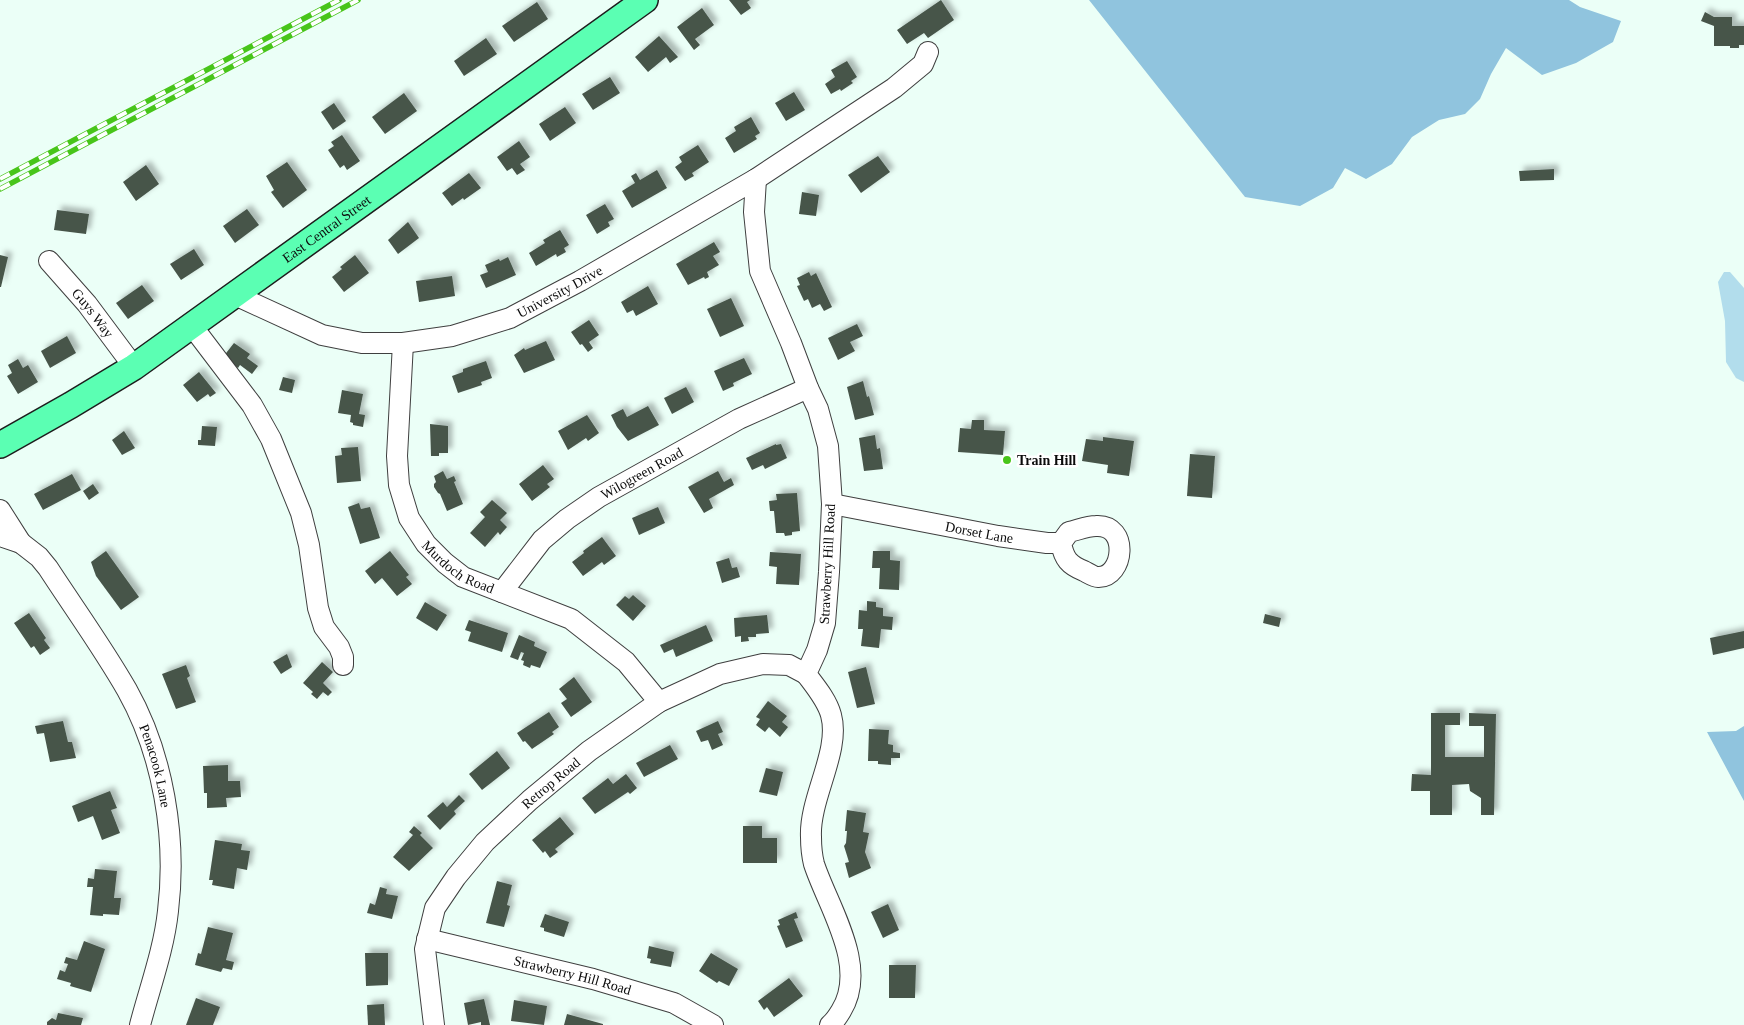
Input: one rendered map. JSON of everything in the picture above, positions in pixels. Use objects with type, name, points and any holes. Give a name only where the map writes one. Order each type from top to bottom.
[{"type":"main road","name":"East Central Street","points":[[0,445],[79,401],[134,367],[645,0]]},
{"type":"street","name":"University Drive","points":[[235,295],[322,335],[362,343],[403,343],[452,336],[510,318],[580,281],[756,178],[894,88],[922,64],[928,52]]},
{"type":"street","name":"Strawberry Hill Road","points":[[756,178],[754,212],[760,271],[818,409],[828,446],[832,504],[825,623],[817,650],[806,674]]},
{"type":"street","name":"Guys Way","points":[[49,261],[87,304],[134,367]]},
{"type":"street","points":[[192,326],[252,405],[274,446],[301,513],[310,554],[318,608],[324,627],[339,647],[343,657],[342,665]]},
{"type":"street","name":"Murdoch Road","points":[[403,343],[397,456],[399,485],[409,518],[426,544],[445,563],[464,577],[577,623],[626,662],[659,702]]},
{"type":"street","name":"Wilogreen Road","points":[[502,592],[542,540],[566,520],[599,497],[739,420],[808,388]]},
{"type":"street","name":"Dorset Lane","points":[[832,504],[998,536],[1046,543],[1062,543]]},
{"type":"street","name":"Penacook Lane","points":[[0,510],[21,542]]},
{"type":"street","points":[[1097,526],[1111,530],[1118,539],[1121,550],[1118,561],[1108,574],[1098,577],[1073,567],[1064,555],[1062,543],[1069,532],[1097,526]]},
{"type":"street","name":"Penacook Lane","points":[[0,536],[21,542],[31,549],[48,568],[127,690],[144,726],[157,767],[166,806],[170,889],[161,949],[140,1025]]},
{"type":"street","name":"Retrop Road","points":[[434,1025],[425,950],[435,908],[456,877],[485,842],[530,800],[589,751],[659,702],[720,674],[762,664],[789,665],[806,674]]},
{"type":"street","points":[[806,674],[822,696],[831,715],[833,732],[829,754],[812,815],[810,837],[814,862],[846,944],[850,966],[850,983],[846,1003],[835,1021],[830,1025]]},
{"type":"street","name":"Strawberry Hill Road","points":[[427,939],[593,979],[674,1003],[713,1025]]},
{"type":"shaded area","points":[[1089,0],[1569,0],[1580,7],[1621,21],[1613,42],[1576,63],[1542,75],[1506,48],[1491,74],[1480,99],[1465,114],[1439,120],[1412,137],[1392,164],[1366,179],[1345,168],[1333,188],[1300,206],[1245,197]]},
{"type":"shaded area","points":[[1724,272],[1730,272],[1744,288],[1744,382],[1736,378],[1726,362],[1725,321],[1718,282]]},
{"type":"shaded area","points":[[1744,726],[1744,801],[1707,732],[1736,731]]},
{"type":"building","points":[[729,0],[750,0],[747,2],[751,8],[741,15]]},
{"type":"building","points":[[941,0],[954,20],[928,38],[924,33],[907,44],[897,30]]},
{"type":"building","points":[[537,2],[548,19],[514,42],[502,26]]},
{"type":"building","points":[[702,8],[714,25],[695,39],[700,45],[694,50],[677,27]]},
{"type":"building","points":[[1705,12],[1714,17],[1732,17],[1732,26],[1744,26],[1744,45],[1739,45],[1739,48],[1714,46],[1714,26],[1701,21]]},
{"type":"building","points":[[659,36],[678,57],[670,63],[666,57],[648,72],[635,57]]},
{"type":"building","points":[[486,38],[497,54],[464,76],[454,61]]},
{"type":"building","points":[[847,61],[857,77],[851,81],[853,83],[841,91],[840,89],[831,94],[825,84],[835,77],[831,70]]},
{"type":"building","points":[[610,77],[620,93],[593,110],[582,94]]},
{"type":"building","points":[[794,92],[805,110],[786,121],[775,103]]},
{"type":"building","points":[[404,93],[417,111],[385,134],[372,117]]},
{"type":"building","points":[[334,103],[346,121],[333,130],[321,112]]},
{"type":"building","points":[[565,107],[576,123],[550,141],[539,124]]},
{"type":"building","points":[[751,117],[760,133],[755,136],[757,139],[734,153],[725,138],[736,131],[734,127]]},
{"type":"building","points":[[342,135],[360,161],[347,170],[344,165],[340,168],[328,150],[334,146],[331,142]]},
{"type":"building","points":[[519,141],[530,157],[520,164],[525,170],[517,175],[512,168],[507,171],[497,157]]},
{"type":"building","points":[[698,145],[709,162],[692,173],[694,176],[685,181],[675,167],[682,162],[679,157]]},
{"type":"building","points":[[878,156],[890,172],[861,193],[848,175]]},
{"type":"building","points":[[287,162],[307,190],[283,208],[271,192],[274,190],[266,176]]},
{"type":"building","points":[[146,165],[159,184],[136,201],[123,182]]},
{"type":"building","points":[[1554,169],[1554,180],[1520,181],[1519,171]]},
{"type":"building","points":[[657,170],[667,188],[632,208],[622,191],[635,183],[631,176],[636,173],[640,180]]},
{"type":"building","points":[[469,173],[481,188],[452,206],[442,193]]},
{"type":"building","points":[[802,192],[819,195],[816,216],[799,214]]},
{"type":"building","points":[[605,204],[614,219],[608,222],[610,226],[597,234],[586,215]]},
{"type":"building","points":[[247,209],[259,225],[235,243],[223,226]]},
{"type":"building","points":[[57,210],[89,214],[86,234],[54,230]]},
{"type":"building","points":[[408,222],[419,238],[398,254],[388,240]]},
{"type":"building","points":[[560,230],[569,245],[564,248],[566,252],[557,257],[556,254],[536,266],[529,253],[545,243],[543,240]]},
{"type":"building","points":[[714,242],[720,252],[713,256],[719,265],[707,272],[709,277],[705,279],[704,277],[688,285],[676,264]]},
{"type":"building","points":[[194,249],[204,265],[181,280],[170,264]]},
{"type":"building","points":[[0,255],[8,257],[1,287],[0,287]]},
{"type":"building","points":[[355,255],[369,273],[344,292],[332,277],[342,269],[340,267]]},
{"type":"building","points":[[508,257],[516,275],[486,288],[480,275],[488,272],[485,265]]},
{"type":"building","points":[[809,272],[811,276],[816,273],[832,307],[824,311],[820,304],[812,308],[808,299],[804,301],[797,286],[800,285],[797,278]]},
{"type":"building","points":[[452,276],[455,296],[419,302],[416,281]]},
{"type":"building","points":[[142,285],[154,301],[128,319],[116,303]]},
{"type":"building","points":[[648,286],[658,304],[636,316],[633,310],[627,313],[621,302]]},
{"type":"building","points":[[731,298],[744,326],[720,337],[707,309]]},
{"type":"building","points":[[589,320],[599,335],[589,342],[593,348],[588,352],[582,344],[580,345],[571,332]]},
{"type":"building","points":[[857,324],[863,336],[850,342],[855,351],[838,360],[828,338]]},
{"type":"building","points":[[67,336],[76,353],[50,368],[41,351]]},
{"type":"building","points":[[546,341],[555,360],[524,373],[514,355],[524,348],[525,350]]},
{"type":"building","points":[[234,343],[250,354],[247,358],[258,366],[252,374],[240,365],[238,368],[223,357]]},
{"type":"building","points":[[744,358],[752,374],[733,383],[734,386],[723,391],[714,371]]},
{"type":"building","points":[[18,359],[23,368],[28,365],[38,382],[18,394],[7,376],[12,373],[8,365]]},
{"type":"building","points":[[486,361],[492,378],[481,382],[482,385],[458,393],[452,376],[463,372],[463,369]]},
{"type":"building","points":[[199,372],[216,393],[210,397],[208,394],[197,402],[183,385]]},
{"type":"building","points":[[283,377],[295,380],[292,393],[279,390]]},
{"type":"building","points":[[863,381],[874,415],[855,420],[847,387]]},
{"type":"building","points":[[686,387],[694,402],[672,414],[664,398]]},
{"type":"building","points":[[342,390],[363,394],[359,414],[365,415],[363,427],[353,425],[350,422],[351,415],[338,413]]},
{"type":"building","points":[[648,406],[659,425],[628,441],[617,427],[611,415],[623,409],[627,417]]},
{"type":"building","points":[[587,415],[599,433],[588,441],[586,438],[568,450],[558,431]]},
{"type":"building","points":[[972,420],[984,420],[984,430],[1005,431],[1003,455],[958,452],[960,428],[971,429]]},
{"type":"building","points":[[430,424],[448,426],[448,453],[439,453],[439,456],[431,456]]},
{"type":"building","points":[[202,426],[217,427],[215,446],[198,445],[198,440],[201,440]]},
{"type":"building","points":[[124,431],[135,448],[122,455],[112,440]]},
{"type":"building","points":[[875,435],[877,449],[880,448],[883,469],[864,471],[859,438]]},
{"type":"building","points":[[1103,437],[1134,441],[1129,476],[1107,473],[1108,465],[1082,461],[1086,439],[1103,441]]},
{"type":"building","points":[[776,444],[781,444],[787,458],[765,469],[763,465],[752,470],[746,458]]},
{"type":"building","points":[[358,447],[361,481],[337,483],[335,456],[342,455],[341,448]]},
{"type":"building","points":[[1190,454],[1215,456],[1212,498],[1187,496]]},
{"type":"building","points":[[543,465],[554,479],[547,484],[550,487],[532,501],[519,484]]},
{"type":"building","points":[[443,471],[447,479],[454,476],[456,481],[454,482],[463,504],[447,511],[440,494],[434,487],[436,482],[434,476]]},
{"type":"building","points":[[718,471],[724,482],[731,478],[734,485],[709,499],[713,508],[704,513],[688,487]]},
{"type":"building","points":[[72,474],[81,490],[43,510],[34,494]]},
{"type":"building","points":[[93,484],[99,493],[89,500],[83,491]]},
{"type":"building","points":[[797,493],[800,531],[792,532],[792,535],[785,536],[784,533],[776,533],[774,511],[770,511],[769,501],[777,500],[776,494]]},
{"type":"building","points":[[492,500],[507,513],[500,520],[507,527],[500,535],[498,532],[485,547],[470,533],[485,517],[480,512]]},
{"type":"building","points":[[359,503],[361,509],[370,507],[380,538],[360,544],[348,507]]},
{"type":"building","points":[[658,507],[665,523],[639,535],[632,518]]},
{"type":"building","points":[[602,537],[616,556],[604,565],[602,562],[583,576],[572,562]]},
{"type":"building","points":[[106,551],[139,597],[121,610],[96,576],[91,562]]},
{"type":"building","points":[[390,551],[409,575],[406,577],[412,584],[397,596],[382,578],[375,584],[365,571]]},
{"type":"building","points":[[873,551],[890,551],[890,560],[900,561],[899,590],[879,589],[880,568],[872,568]]},
{"type":"building","points":[[770,552],[801,554],[799,585],[776,584],[777,567],[769,566]]},
{"type":"building","points":[[729,558],[732,568],[737,567],[740,577],[722,583],[716,562]]},
{"type":"building","points":[[633,595],[646,606],[633,621],[616,605],[625,596],[629,599]]},
{"type":"building","points":[[867,601],[876,602],[876,607],[883,608],[883,616],[893,617],[892,630],[881,629],[879,648],[861,646],[863,629],[858,629],[859,610],[867,611]]},
{"type":"building","points":[[425,602],[447,615],[437,631],[416,618]]},
{"type":"building","points":[[29,613],[46,638],[44,640],[50,648],[40,655],[34,646],[31,648],[14,623]]},
{"type":"building","points":[[1265,614],[1281,618],[1279,627],[1263,623]]},
{"type":"building","points":[[767,615],[769,633],[756,634],[756,637],[748,637],[749,641],[741,642],[741,636],[735,637],[734,618]]},
{"type":"building","points":[[469,620],[508,633],[502,652],[468,641],[471,632],[465,630]]},
{"type":"building","points":[[706,625],[713,641],[676,657],[673,649],[664,653],[660,645]]},
{"type":"building","points":[[1744,631],[1744,648],[1713,655],[1710,638]]},
{"type":"building","points":[[519,635],[535,642],[534,646],[547,652],[540,668],[531,665],[530,668],[523,665],[524,661],[521,660],[524,653],[521,652],[518,660],[510,657]]},
{"type":"building","points":[[287,654],[292,667],[281,674],[273,662]]},
{"type":"building","points":[[322,662],[333,672],[323,683],[332,692],[328,696],[323,692],[317,699],[311,694],[313,692],[303,683]]},
{"type":"building","points":[[186,665],[190,676],[187,678],[196,702],[176,709],[162,674]]},
{"type":"building","points":[[866,667],[875,704],[857,708],[848,672]]},
{"type":"building","points":[[574,677],[592,702],[571,717],[561,703],[567,699],[559,689]]},
{"type":"building","points":[[768,701],[787,716],[782,722],[788,727],[780,737],[769,727],[765,732],[756,725],[760,719],[756,717]]},
{"type":"building","points":[[549,712],[559,727],[552,732],[554,734],[532,749],[525,741],[523,742],[517,733]]},
{"type":"building","points":[[1431,713],[1460,713],[1460,725],[1445,725],[1445,757],[1484,757],[1484,726],[1469,726],[1469,713],[1496,714],[1494,815],[1481,815],[1481,798],[1470,791],[1469,784],[1452,785],[1452,815],[1430,815],[1430,791],[1411,791],[1412,774],[1431,775]]},
{"type":"building","points":[[63,721],[68,742],[72,742],[76,758],[50,762],[44,733],[37,734],[35,726]]},
{"type":"building","points":[[718,721],[723,732],[718,734],[723,745],[712,750],[708,740],[701,742],[696,731]]},
{"type":"building","points":[[869,729],[889,730],[888,744],[893,745],[893,752],[900,753],[900,758],[891,758],[891,765],[878,764],[878,761],[868,761]]},
{"type":"building","points":[[670,745],[678,759],[644,777],[636,763]]},
{"type":"building","points":[[497,751],[510,768],[482,790],[469,774]]},
{"type":"building","points":[[228,765],[228,781],[240,781],[241,797],[226,798],[227,807],[207,808],[207,793],[204,793],[203,766]]},
{"type":"building","points":[[766,768],[783,772],[777,796],[759,792]]},
{"type":"building","points":[[626,774],[637,788],[595,814],[582,798],[608,778],[613,784]]},
{"type":"building","points":[[110,791],[117,808],[111,810],[120,833],[102,840],[93,816],[78,822],[72,806]]},
{"type":"building","points":[[459,795],[465,801],[454,811],[456,814],[440,830],[427,816],[443,802],[447,807]]},
{"type":"building","points":[[847,810],[866,813],[863,832],[869,833],[865,852],[871,868],[849,878],[845,863],[849,862],[844,846],[847,831],[845,831]]},
{"type":"building","points":[[560,817],[574,834],[555,849],[558,852],[550,858],[532,840]]},
{"type":"building","points":[[414,826],[433,848],[409,871],[393,857],[413,835],[409,832]]},
{"type":"building","points":[[743,826],[762,826],[762,838],[777,838],[777,863],[743,863]]},
{"type":"building","points":[[215,840],[242,844],[241,850],[250,851],[247,870],[237,868],[234,889],[212,885],[213,880],[209,880]]},
{"type":"building","points":[[95,869],[117,871],[114,898],[121,898],[119,915],[90,915],[93,887],[87,887],[88,878],[94,879]]},
{"type":"building","points":[[497,881],[512,885],[507,905],[510,906],[504,927],[486,923]]},
{"type":"building","points":[[380,887],[387,889],[386,894],[398,896],[392,919],[367,913],[370,903],[375,905]]},
{"type":"building","points":[[888,904],[899,930],[883,938],[871,912]]},
{"type":"building","points":[[796,912],[798,918],[794,919],[803,941],[786,948],[777,926],[780,925],[778,920]]},
{"type":"building","points":[[545,914],[569,922],[564,937],[544,931],[544,928],[540,927]]},
{"type":"building","points":[[208,927],[233,933],[226,960],[234,962],[232,970],[223,968],[221,972],[195,965],[198,953],[201,954]]},
{"type":"building","points":[[84,941],[105,949],[91,992],[70,986],[71,983],[57,979],[60,970],[65,972],[68,964],[64,963],[66,957],[77,960]]},
{"type":"building","points":[[649,946],[674,952],[671,967],[650,963],[651,959],[647,958]]},
{"type":"building","points":[[365,953],[388,953],[388,985],[366,986]]},
{"type":"building","points":[[711,953],[738,969],[729,986],[719,981],[717,983],[699,971]]},
{"type":"building","points":[[889,965],[916,965],[915,998],[889,998]]},
{"type":"building","points":[[789,978],[803,996],[774,1017],[767,1007],[764,1010],[758,1001]]},
{"type":"building","points":[[196,998],[220,1007],[213,1025],[186,1025]]},
{"type":"building","points":[[484,999],[490,1025],[481,1025],[481,1022],[468,1025],[464,1003]]},
{"type":"building","points":[[514,1000],[547,1006],[544,1025],[511,1021]]},
{"type":"building","points":[[384,1004],[385,1025],[368,1025],[367,1005]]},
{"type":"building","points":[[58,1013],[83,1018],[81,1025],[47,1025],[47,1022],[52,1018],[56,1020]]},
{"type":"building","points":[[567,1014],[603,1024],[603,1025],[564,1025]]},
{"type":"railway","points":[[0,179],[339,0]]},
{"type":"railway","points":[[0,189],[358,0]]},
{"type":"place","name":"Train Hill","points":[[1007,460]]}]
